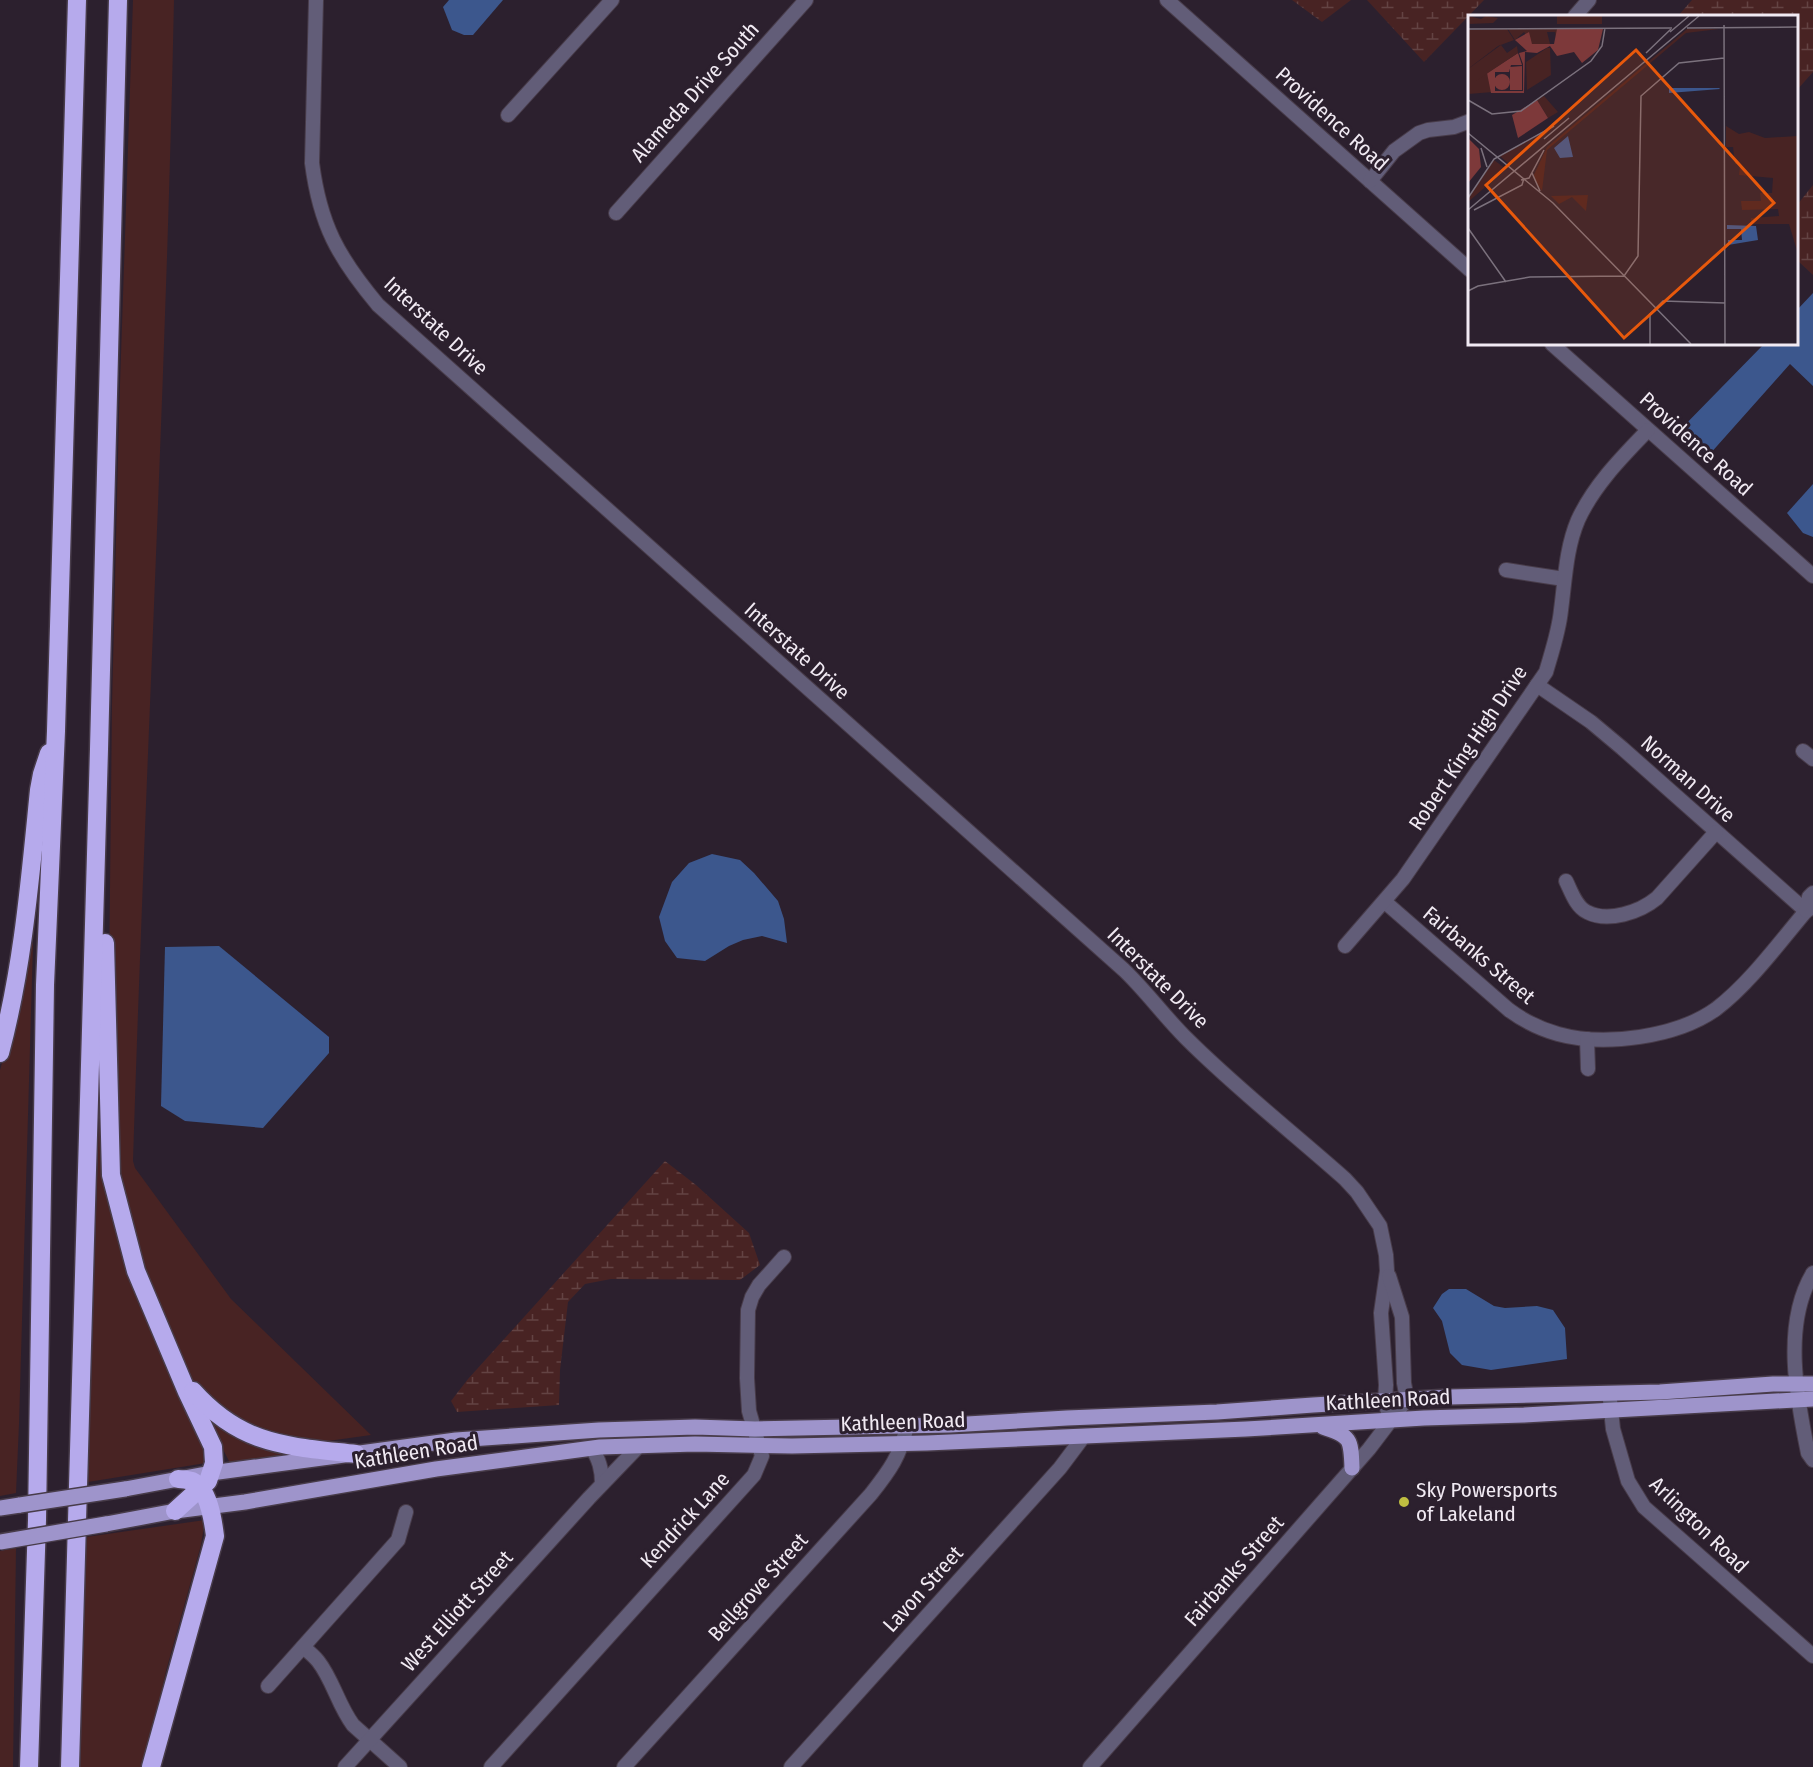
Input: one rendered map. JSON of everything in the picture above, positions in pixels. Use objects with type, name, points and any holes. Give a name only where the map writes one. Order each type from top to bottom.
[{"type":"highway","points":[[29,1767],[37,1520],[45,985],[56,731],[77,0]]},
{"type":"highway","points":[[70,1767],[118,0]]},
{"type":"highway","points":[[0,1053],[24,940],[42,774],[56,731]]},
{"type":"highway","points":[[99,749],[111,1175],[136,1271],[213,1447],[214,1463],[208,1482],[175,1511]]},
{"type":"highway","points":[[180,1374],[205,1405],[227,1422],[267,1442],[356,1454]]},
{"type":"highway","points":[[150,1767],[215,1536],[210,1507],[201,1489],[192,1481],[177,1479]]},
{"type":"main road","name":"Kathleen Road","points":[[0,1508],[211,1473],[456,1440],[599,1430],[950,1425],[1217,1412],[1407,1399],[1660,1392],[1813,1384]]},
{"type":"main road","name":"Kathleen Road","points":[[0,1542],[436,1469],[592,1448],[792,1446],[1084,1436],[1806,1400]]},
{"type":"main road","points":[[1314,1424],[1344,1435],[1351,1448],[1352,1468]]},
{"type":"street","name":"Interstate Drive","points":[[316,0],[312,163],[315,186],[330,237],[359,282],[378,304],[1124,970],[1215,1066],[1357,1192],[1380,1226],[1386,1255],[1387,1271],[1381,1313],[1386,1385],[1384,1401],[1390,1420]]},
{"type":"street","points":[[508,115],[612,0]]},
{"type":"street","name":"Alameda Drive South","points":[[616,213],[806,0]]},
{"type":"street","name":"Providence Road","points":[[1167,0],[1468,268]]},
{"type":"street","points":[[1370,181],[1394,151],[1411,138],[1428,130],[1454,127],[1468,122]]},
{"type":"street","name":"Providence Road","points":[[1553,345],[1813,576]]},
{"type":"street","name":"Robert King High Drive","points":[[1345,946],[1385,902],[1422,853],[1545,672],[1557,639],[1564,579],[1577,521],[1608,473],[1648,430]]},
{"type":"street","points":[[1506,570],[1564,579]]},
{"type":"street","name":"Norman Drive","points":[[1537,685],[1591,722],[1716,832],[1810,909]]},
{"type":"street","points":[[1566,881],[1580,907],[1587,912],[1614,916],[1632,913],[1657,898],[1716,832]]},
{"type":"street","name":"Fairbanks Street","points":[[1385,902],[1509,1010],[1527,1022],[1560,1035],[1587,1039],[1618,1039],[1650,1036],[1674,1030],[1715,1009],[1731,997],[1810,909],[1809,897],[1813,893]]},
{"type":"street","points":[[1587,1039],[1588,1069]]},
{"type":"street","name":"Kendrick Lane","points":[[491,1767],[754,1475],[762,1456],[749,1411],[748,1310],[752,1296],[759,1285],[784,1257]]},
{"type":"street","name":"Interstate Drive","points":[[1387,1271],[1402,1317],[1404,1383],[1407,1399]]},
{"type":"street","points":[[1813,1273],[1802,1296],[1795,1342],[1797,1384],[1806,1400],[1808,1453],[1813,1460]]},
{"type":"street","name":"Arlington Road","points":[[1610,1392],[1613,1429],[1628,1480],[1644,1507],[1813,1656]]},
{"type":"street","name":"Fairbanks Street","points":[[1090,1767],[1377,1439],[1407,1399]]},
{"type":"street","name":"Bellgrove Street","points":[[624,1767],[871,1494],[892,1467],[903,1443],[907,1426]]},
{"type":"street","name":"Lavon Street","points":[[791,1767],[1060,1468],[1084,1436]]},
{"type":"street","name":"West Elliott Street","points":[[345,1767],[639,1446]]},
{"type":"street","points":[[592,1448],[602,1468],[602,1484]]},
{"type":"street","points":[[268,1686],[398,1540],[406,1512]]},
{"type":"street","points":[[303,1647],[318,1661],[353,1725],[400,1767]]},
{"type":"green space","points":[[133,0],[174,0],[166,290],[133,1161],[135,1168],[231,1299],[371,1435],[321,1442],[290,1440],[228,1418],[192,1382],[143,1271],[114,1161],[109,980],[112,705]]},
{"type":"green space","points":[[1292,0],[1351,0],[1322,22]]},
{"type":"green space","points":[[1367,0],[1484,0],[1468,15],[1424,62]]},
{"type":"green space","points":[[1692,0],[1813,0],[1813,72],[1798,89],[1798,15],[1679,15]]},
{"type":"green space","points":[[1813,185],[1813,275],[1798,261],[1798,204]]},
{"type":"green space","points":[[28,940],[31,940],[33,944],[16,1493],[0,1496],[0,1070],[8,1042]]},
{"type":"green space","points":[[99,1113],[101,1113],[106,1164],[200,1438],[206,1463],[88,1482]]},
{"type":"green space","points":[[665,1161],[696,1185],[749,1233],[760,1265],[740,1280],[611,1279],[585,1284],[568,1302],[560,1370],[559,1405],[457,1412],[451,1401],[468,1379]]},
{"type":"green space","points":[[208,1416],[248,1442],[280,1452],[282,1455],[230,1463]]},
{"type":"green space","points":[[205,1520],[201,1545],[166,1671],[145,1767],[80,1767],[86,1537]]},
{"type":"green space","points":[[16,1548],[13,1767],[0,1767],[0,1551]]},
{"type":"water","points":[[449,0],[503,0],[473,35],[464,35],[452,30],[443,7]]},
{"type":"water","points":[[1813,293],[1813,386],[1790,364],[1709,455],[1676,434],[1763,345],[1798,345],[1798,309]]},
{"type":"water","points":[[1813,484],[1813,537],[1803,533],[1787,513]]},
{"type":"water","points":[[712,854],[740,860],[778,901],[784,919],[787,943],[762,936],[729,946],[705,961],[677,958],[665,941],[659,917],[672,882],[689,863]]},
{"type":"water","points":[[219,946],[329,1037],[329,1053],[263,1128],[185,1121],[161,1106],[165,947]]},
{"type":"water","points":[[1449,1289],[1466,1289],[1494,1306],[1505,1308],[1537,1306],[1553,1310],[1565,1328],[1567,1359],[1491,1370],[1462,1365],[1450,1353],[1442,1321],[1433,1308],[1442,1294]]},
{"type":"place","name":"Sky Powersports of Lakeland","points":[[1404,1502]]}]
